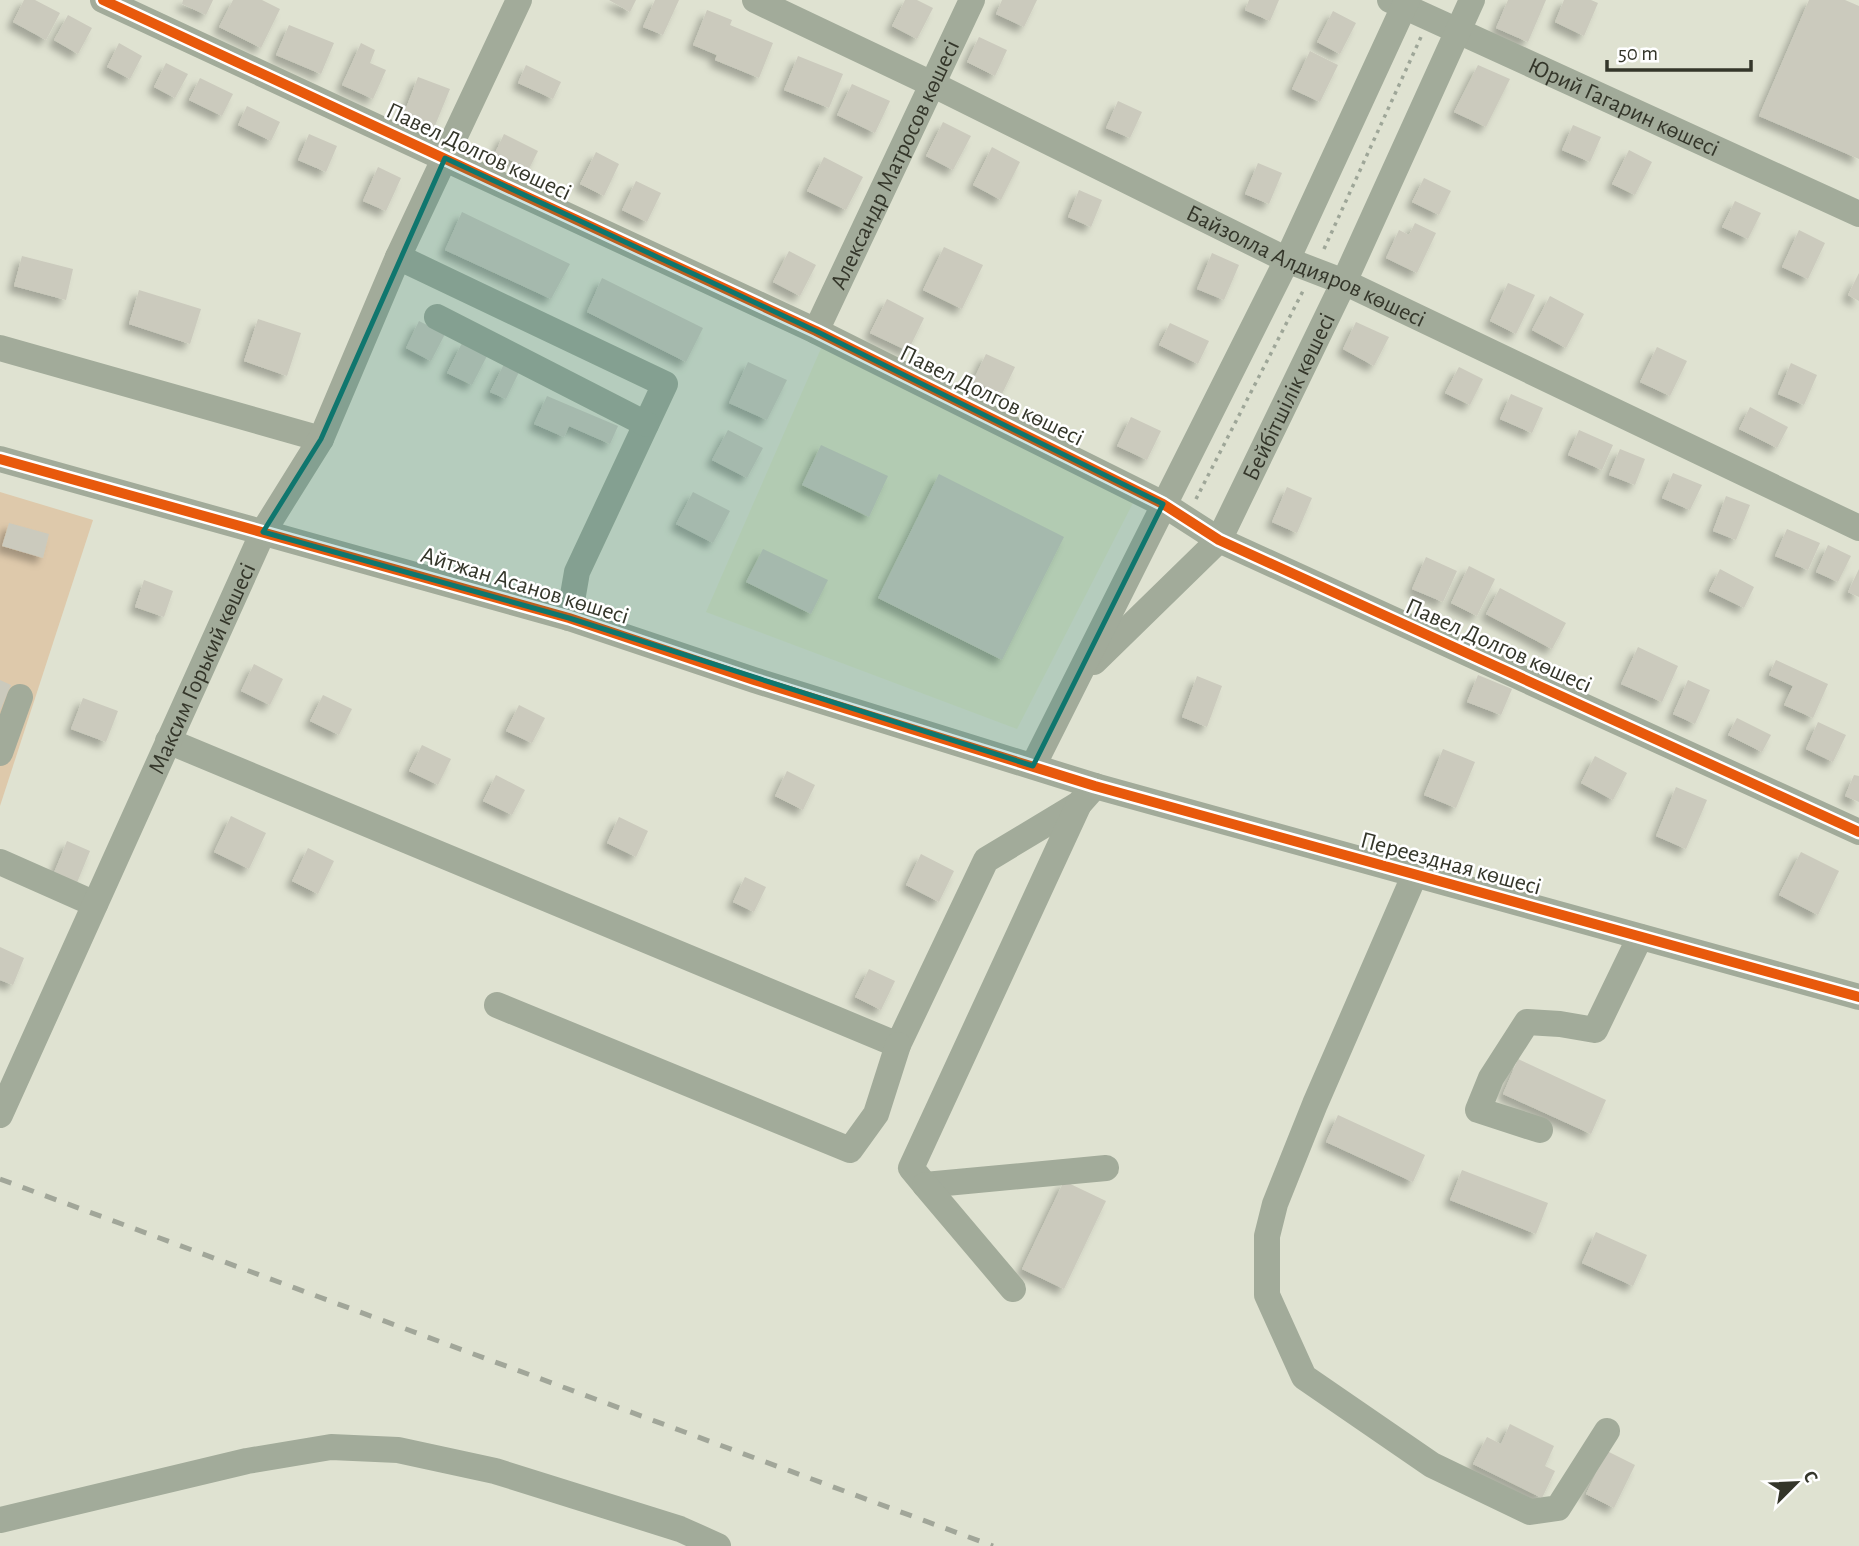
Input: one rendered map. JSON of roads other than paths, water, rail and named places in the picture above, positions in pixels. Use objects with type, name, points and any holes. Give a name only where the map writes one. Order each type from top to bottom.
[{"type":"street","name":"Павел Долгов көшесі","points":[[103,0],[816,331],[1163,504],[1220,540],[1859,832]]},
{"type":"street","name":"Максим Горький көшесі","points":[[0,1115],[263,531],[321,439],[398,257],[519,0]]},
{"type":"street","name":"Байзолла Алдияров көшесі","points":[[755,0],[932,84],[1287,260],[1344,282],[1859,528]]},
{"type":"street","name":"Александр Матросов көшесі","points":[[816,331],[972,0]]},
{"type":"street","name":"Бейбітшілік көшесі","points":[[1080,676],[1220,540],[1344,282],[1472,0]]},
{"type":"street","name":"Бейбітшілік көшесі","points":[[1033,766],[1287,260],[1400,2]]},
{"type":"street","name":"Юрий Гагарин көшесі","points":[[1400,2],[1859,214]]},
{"type":"street","points":[[398,257],[665,384],[577,572],[569,618]]},
{"type":"street","points":[[437,317],[646,424]]},
{"type":"street","points":[[0,348],[321,439]]},
{"type":"street","name":"Айтжан Асанов көшесі","points":[[0,459],[569,618],[754,680],[1033,766]]},
{"type":"street","points":[[0,753],[20,697]]},
{"type":"street","points":[[168,741],[898,1045]]},
{"type":"street","name":"Переездная көшесі","points":[[1033,766],[1087,795],[1415,874],[1859,997]]},
{"type":"street","points":[[497,1004],[850,1150],[876,1114],[898,1045],[986,860],[1087,795]]},
{"type":"street","points":[[1013,1289],[911,1168],[1087,795]]},
{"type":"street","points":[[0,862],[95,904]]},
{"type":"street","points":[[1415,874],[1315,1104],[1275,1204],[1267,1236],[1267,1295],[1304,1377],[1432,1465],[1530,1512],[1558,1508],[1607,1431]]},
{"type":"street","points":[[1540,1130],[1478,1111],[1491,1078],[1527,1022],[1595,1030],[1640,937]]},
{"type":"street","points":[[925,1185],[1106,1168]]},
{"type":"street","points":[[0,1520],[247,1461],[331,1447],[398,1450],[495,1471],[680,1530],[718,1546]]},
{"type":"railway","points":[[0,1179],[993,1546]]}]
